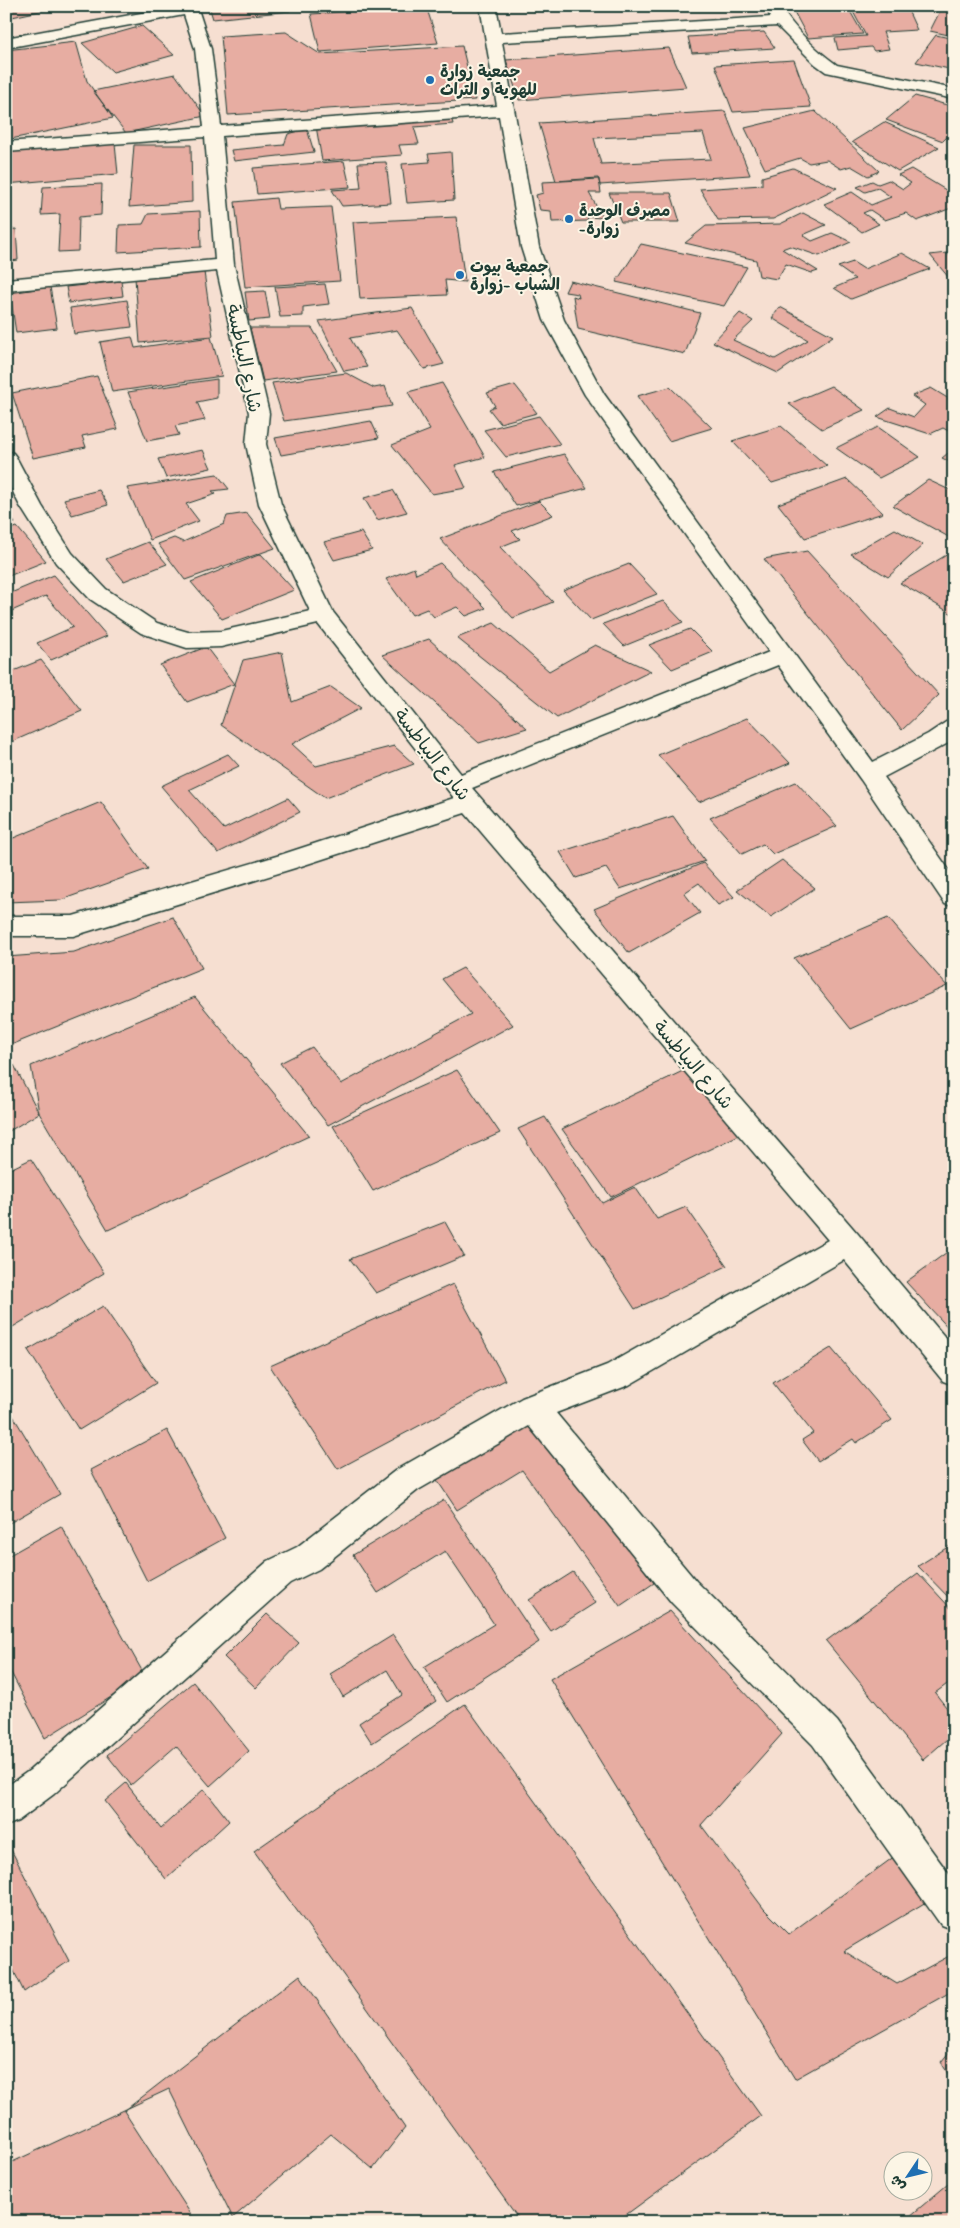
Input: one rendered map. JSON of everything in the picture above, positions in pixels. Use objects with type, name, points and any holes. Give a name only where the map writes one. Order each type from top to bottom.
[{"type":"street","points":[[488,6],[530,248],[554,320],[595,396],[869,774],[954,897]]},
{"type":"street","points":[[772,6],[781,21],[832,69],[954,94]]},
{"type":"street","points":[[6,43],[189,8]]},
{"type":"street","name":"شارع البياطسة","points":[[189,8],[203,49],[213,130],[225,265],[259,413],[256,444],[270,504],[323,615],[463,793],[848,1243],[954,1371]]},
{"type":"street","points":[[495,38],[781,21]]},
{"type":"street","points":[[6,147],[213,130],[507,110]]},
{"type":"street","points":[[6,286],[225,265]]},
{"type":"street","points":[[6,456],[31,506],[64,558],[98,594],[149,628],[187,640],[221,639],[323,615]]},
{"type":"street","points":[[6,926],[73,926],[286,862],[463,793],[782,655]]},
{"type":"street","points":[[869,774],[936,740],[954,728]]},
{"type":"street","points":[[6,1809],[42,1782],[278,1572],[308,1558],[407,1480],[533,1408],[618,1375],[848,1243]]},
{"type":"street","points":[[533,1408],[684,1592],[825,1733],[954,1912]]},
{"type":"building","points":[[6,6],[57,6],[58,7],[12,17]]},
{"type":"building","points":[[209,6],[288,6],[290,11],[213,19]]},
{"type":"building","points":[[426,6],[438,43],[320,52],[311,14]]},
{"type":"building","points":[[791,6],[847,6],[863,34],[808,38]]},
{"type":"building","points":[[850,6],[906,6],[917,30],[883,32],[889,49],[874,51],[871,47],[838,50],[835,38],[866,36]]},
{"type":"building","points":[[941,9],[954,12],[953,36],[930,31]]},
{"type":"building","points":[[142,26],[174,55],[113,72],[82,43]]},
{"type":"building","points":[[286,32],[320,54],[462,46],[475,100],[228,115],[221,36]]},
{"type":"building","points":[[764,32],[775,48],[692,53],[688,37]]},
{"type":"building","points":[[936,35],[954,39],[954,70],[916,62]]},
{"type":"building","points":[[76,42],[87,81],[113,118],[6,140],[6,50]]},
{"type":"building","points":[[669,48],[686,87],[519,100],[506,60]]},
{"type":"building","points":[[794,60],[811,107],[733,112],[715,65]]},
{"type":"building","points":[[175,74],[205,116],[126,133],[93,91]]},
{"type":"building","points":[[915,96],[954,107],[954,130],[943,141],[886,120]]},
{"type":"building","points":[[725,111],[750,175],[600,185],[598,178],[556,181],[539,123]],"holes":[[[703,133],[711,159],[601,164],[594,138]]]},
{"type":"building","points":[[815,111],[879,171],[868,176],[851,166],[841,169],[827,160],[809,163],[800,158],[765,169],[745,128]]},
{"type":"building","points":[[451,117],[453,124],[414,127],[419,144],[399,145],[402,155],[322,161],[316,126]]},
{"type":"building","points":[[884,122],[939,147],[898,171],[852,142]]},
{"type":"building","points":[[307,129],[314,152],[234,161],[231,150],[284,145],[288,134]]},
{"type":"building","points":[[115,144],[118,174],[6,184],[6,152]]},
{"type":"building","points":[[134,145],[191,145],[192,202],[129,207]]},
{"type":"building","points":[[451,152],[454,200],[407,203],[402,164],[430,162],[428,154]]},
{"type":"building","points":[[344,161],[350,187],[257,194],[253,168]]},
{"type":"building","points":[[386,162],[391,203],[342,206],[332,190],[361,188],[358,163]]},
{"type":"building","points":[[793,168],[837,188],[773,219],[718,220],[700,189],[762,185],[762,177]]},
{"type":"building","points":[[911,169],[954,195],[954,207],[917,221],[906,213],[885,220],[870,210],[863,213],[879,224],[862,232],[824,204],[852,192],[871,205],[891,197],[878,188],[865,192],[857,187],[872,181],[878,184],[889,180],[903,189],[911,183],[898,175]]},
{"type":"building","points":[[599,179],[601,193],[589,193],[603,218],[587,217],[588,221],[552,222],[551,211],[540,210],[536,195],[543,193],[542,182]]},
{"type":"building","points":[[102,184],[101,215],[79,217],[78,251],[58,252],[60,214],[41,215],[43,187]]},
{"type":"building","points":[[609,193],[671,193],[680,222],[621,222]]},
{"type":"building","points":[[276,198],[278,209],[331,207],[340,281],[245,287],[235,202]]},
{"type":"building","points":[[200,211],[201,247],[118,252],[119,225],[143,224],[148,214]]},
{"type":"building","points":[[803,213],[826,225],[803,235],[812,241],[832,233],[851,242],[819,256],[790,246],[782,249],[818,271],[812,273],[786,264],[777,279],[759,276],[756,260],[685,243],[706,226],[780,224]]},
{"type":"building","points":[[456,217],[465,282],[445,280],[447,295],[360,299],[353,222]]},
{"type":"building","points":[[16,229],[18,260],[6,262],[6,230]]},
{"type":"building","points":[[641,244],[747,267],[724,306],[616,282]]},
{"type":"building","points":[[902,253],[930,269],[851,299],[834,288],[855,279],[838,267],[853,262],[864,269]]},
{"type":"building","points":[[947,253],[954,261],[954,284],[930,255]]},
{"type":"building","points":[[204,272],[213,336],[140,343],[135,278]]},
{"type":"building","points":[[121,281],[123,296],[69,303],[66,287]]},
{"type":"building","points":[[570,281],[700,313],[685,354],[578,329],[573,296],[579,298],[578,294],[565,292]]},
{"type":"building","points":[[325,284],[329,304],[303,307],[303,316],[280,317],[275,287]]},
{"type":"building","points":[[50,287],[57,328],[16,333],[10,293]]},
{"type":"building","points":[[265,291],[270,319],[249,321],[245,292]]},
{"type":"building","points":[[127,300],[132,327],[74,334],[70,308]]},
{"type":"building","points":[[780,307],[833,336],[778,373],[713,342],[740,313],[753,321],[733,340],[775,359],[808,340],[772,318]]},
{"type":"building","points":[[412,308],[444,364],[424,369],[397,330],[350,338],[367,367],[344,371],[319,321]]},
{"type":"building","points":[[250,328],[312,328],[337,371],[263,381]]},
{"type":"building","points":[[132,337],[135,348],[211,337],[222,376],[112,392],[100,342]]},
{"type":"building","points":[[346,373],[374,388],[385,386],[392,406],[284,421],[272,383]]},
{"type":"building","points":[[97,376],[118,429],[82,436],[86,447],[33,458],[12,393]]},
{"type":"building","points":[[217,379],[217,398],[197,402],[205,420],[175,426],[179,435],[147,441],[128,392]]},
{"type":"building","points":[[442,383],[485,457],[455,465],[466,488],[432,494],[392,445],[430,430],[408,392]]},
{"type":"building","points":[[515,385],[537,413],[500,423],[489,409],[495,406],[487,393]]},
{"type":"building","points":[[831,386],[864,410],[822,429],[789,404]]},
{"type":"building","points":[[670,387],[712,428],[669,441],[637,396]]},
{"type":"building","points":[[931,388],[954,402],[954,434],[943,428],[930,434],[877,417],[890,408],[914,417],[925,405],[912,396]]},
{"type":"building","points":[[539,416],[560,444],[506,457],[484,430]]},
{"type":"building","points":[[371,421],[379,438],[281,455],[275,438]]},
{"type":"building","points":[[781,426],[827,466],[772,483],[732,441]]},
{"type":"building","points":[[878,427],[920,457],[879,478],[836,448]]},
{"type":"building","points":[[954,449],[954,464],[942,458]]},
{"type":"building","points":[[203,450],[211,468],[166,478],[158,459]]},
{"type":"building","points":[[564,454],[587,488],[516,506],[494,472]]},
{"type":"building","points":[[217,474],[229,489],[212,491],[216,494],[186,504],[199,521],[150,540],[127,488]]},
{"type":"building","points":[[847,479],[883,513],[805,538],[778,504]]},
{"type":"building","points":[[928,480],[954,492],[954,540],[893,506]]},
{"type":"building","points":[[99,490],[108,505],[72,515],[64,499]]},
{"type":"building","points":[[393,490],[407,512],[377,520],[364,498]]},
{"type":"building","points":[[539,501],[553,515],[512,531],[520,539],[500,547],[553,602],[513,618],[440,539]]},
{"type":"building","points":[[6,512],[15,523],[6,526]]},
{"type":"building","points":[[247,513],[275,548],[185,580],[158,544],[174,538],[183,542],[224,524],[227,516]]},
{"type":"building","points":[[17,527],[46,561],[6,577],[6,531]]},
{"type":"building","points":[[895,529],[923,545],[888,577],[851,554]]},
{"type":"building","points":[[361,532],[372,550],[334,560],[324,542]]},
{"type":"building","points":[[148,542],[167,564],[124,581],[106,559]]},
{"type":"building","points":[[807,551],[939,695],[902,730],[764,559]]},
{"type":"building","points":[[261,554],[294,590],[222,619],[191,582]]},
{"type":"building","points":[[948,554],[954,557],[954,615],[900,583]]},
{"type":"building","points":[[440,563],[486,608],[466,616],[457,607],[434,617],[427,609],[412,615],[386,579],[414,568],[416,574]]},
{"type":"building","points":[[629,564],[657,594],[591,620],[563,590]]},
{"type":"building","points":[[54,575],[107,636],[51,660],[37,643],[73,627],[46,596],[7,613],[6,595]]},
{"type":"building","points":[[663,601],[683,622],[624,646],[603,624]]},
{"type":"building","points":[[494,623],[549,671],[595,645],[651,671],[557,718],[457,638]]},
{"type":"building","points":[[690,629],[713,652],[672,669],[649,645]]},
{"type":"building","points":[[429,639],[527,728],[479,743],[382,655]]},
{"type":"building","points":[[206,647],[234,684],[187,702],[160,665]]},
{"type":"building","points":[[282,652],[292,702],[331,687],[361,708],[292,744],[316,766],[394,746],[414,764],[325,798],[221,725],[243,660]]},
{"type":"building","points":[[41,660],[82,711],[9,743],[6,739],[6,674]]},
{"type":"building","points":[[747,718],[790,763],[699,802],[658,755]]},
{"type":"building","points":[[228,754],[239,766],[189,790],[224,829],[288,798],[300,812],[218,853],[161,786]]},
{"type":"building","points":[[796,782],[837,826],[773,854],[763,844],[742,854],[710,818]]},
{"type":"building","points":[[101,802],[148,869],[61,900],[6,902],[6,841]]},
{"type":"building","points":[[673,816],[705,861],[620,889],[606,868],[576,878],[560,852]]},
{"type":"building","points":[[782,860],[815,888],[771,917],[737,890]]},
{"type":"building","points":[[703,863],[734,897],[718,905],[699,883],[684,893],[700,913],[629,953],[594,909]]},
{"type":"building","points":[[173,917],[202,968],[6,1047],[6,957],[74,952]]},
{"type":"building","points":[[888,918],[947,986],[851,1029],[794,958]]},
{"type":"building","points":[[463,968],[513,1025],[328,1125],[280,1063],[312,1047],[341,1084],[471,1014],[442,979]]},
{"type":"building","points":[[195,997],[309,1136],[108,1230],[39,1113],[31,1066]]},
{"type":"building","points":[[14,1065],[39,1113],[6,1133],[6,1069]]},
{"type":"building","points":[[687,1069],[739,1135],[611,1197],[562,1129]]},
{"type":"building","points":[[457,1070],[500,1133],[373,1191],[333,1126]]},
{"type":"building","points":[[545,1117],[602,1203],[635,1187],[657,1219],[686,1207],[727,1266],[635,1309],[518,1129]]},
{"type":"building","points":[[31,1159],[104,1273],[6,1331],[6,1171]]},
{"type":"building","points":[[445,1222],[464,1256],[376,1293],[350,1259]]},
{"type":"building","points":[[954,1247],[954,1334],[906,1282]]},
{"type":"building","points":[[453,1284],[505,1380],[338,1469],[270,1366]]},
{"type":"building","points":[[103,1306],[156,1383],[79,1430],[28,1350]]},
{"type":"building","points":[[831,1348],[892,1420],[856,1443],[853,1439],[818,1461],[802,1440],[813,1433],[773,1383]]},
{"type":"building","points":[[6,1404],[60,1494],[6,1525]]},
{"type":"building","points":[[536,1421],[654,1583],[620,1606],[522,1470],[457,1510],[437,1480]]},
{"type":"building","points":[[167,1430],[225,1538],[147,1581],[91,1470]]},
{"type":"building","points":[[444,1500],[539,1642],[447,1702],[424,1667],[494,1624],[445,1551],[378,1593],[353,1555]]},
{"type":"building","points":[[61,1526],[145,1676],[45,1738],[6,1663],[6,1557]]},
{"type":"building","points":[[954,1543],[954,1603],[918,1566]]},
{"type":"building","points":[[573,1572],[595,1603],[551,1631],[529,1600]]},
{"type":"building","points":[[918,1573],[954,1612],[954,1679],[935,1693],[954,1717],[954,1733],[923,1760],[826,1641]]},
{"type":"building","points":[[670,1611],[782,1734],[701,1825],[764,1909],[789,1934],[895,1856],[926,1902],[844,1951],[897,1984],[951,1955],[954,1961],[954,1990],[795,2079],[550,1679]]},
{"type":"building","points":[[267,1614],[299,1643],[256,1688],[224,1657]]},
{"type":"building","points":[[393,1635],[436,1701],[372,1743],[359,1723],[402,1695],[387,1670],[343,1697],[330,1674]]},
{"type":"building","points":[[193,1682],[249,1751],[210,1786],[176,1746],[131,1785],[107,1755]]},
{"type":"building","points":[[465,1704],[761,2116],[616,2222],[521,2222],[254,1851]]},
{"type":"building","points":[[126,1783],[161,1828],[204,1789],[229,1821],[166,1879],[105,1801]]},
{"type":"building","points":[[6,1840],[69,1961],[24,1992],[6,1955]]},
{"type":"building","points":[[300,1975],[405,2128],[373,2169],[331,2134],[228,2222],[196,2222],[124,2111]]},
{"type":"building","points":[[954,2046],[954,2084],[941,2062]]},
{"type":"building","points":[[169,2089],[235,2222],[6,2222],[6,2165]]},
{"type":"building","points":[[954,2179],[954,2222],[903,2222],[929,2200],[932,2200],[932,2198]]},
{"type":"place","name":"جمعية زوارة للهوية و التراث","points":[[430,80]]},
{"type":"place","name":"مصرف الوحدة -زوارة","points":[[569,219]]},
{"type":"place","name":"جمعية بيوت الشباب -زوارة","points":[[460,275]]}]
